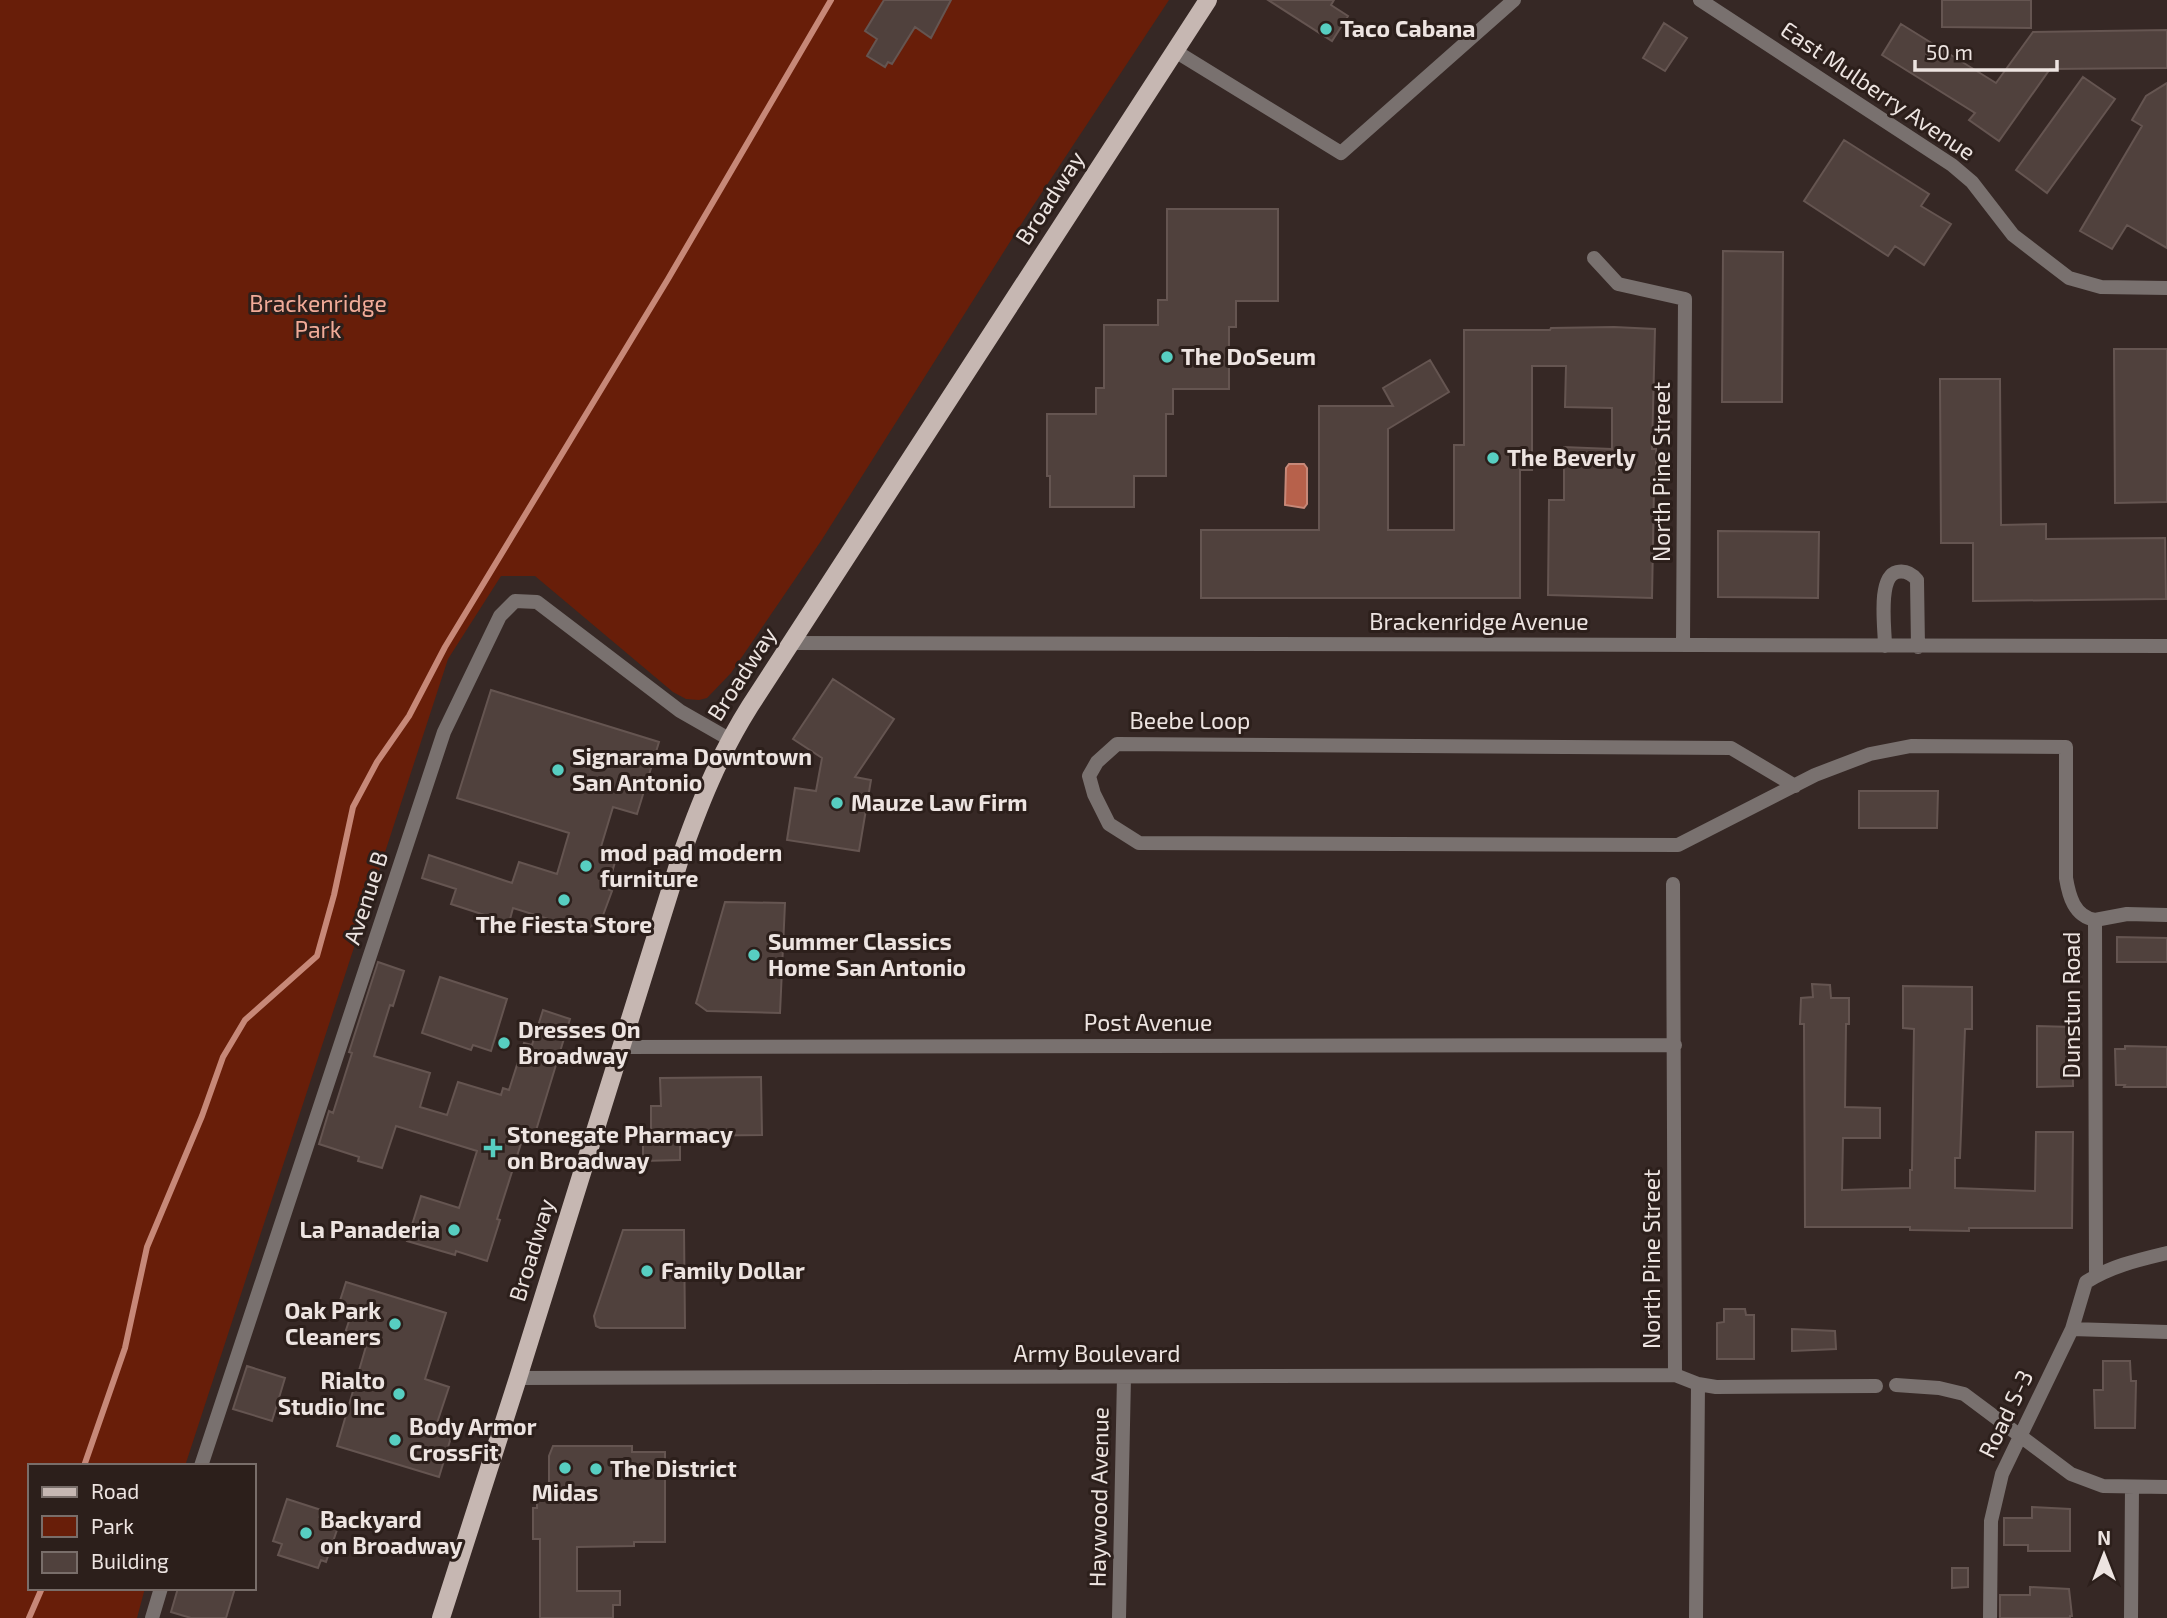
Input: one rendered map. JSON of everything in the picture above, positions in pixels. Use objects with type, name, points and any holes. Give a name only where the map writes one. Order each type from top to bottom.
[{"type":"main road","name":"Broadway","points":[[441,1618],[703,794],[729,739],[1208,0]]},
{"type":"street","points":[[1175,51],[1341,153],[1514,0]]},
{"type":"street","name":"East Mulberry Avenue","points":[[1700,0],[1952,165],[1972,183],[2013,234],[2068,278],[2101,287],[2167,288]]},
{"type":"street","name":"North Pine Street","points":[[1594,258],[1618,284],[1685,299],[1684,645]]},
{"type":"street","points":[[1885,646],[1884,585],[1891,575],[1902,571],[1917,580],[1918,646]]},
{"type":"street","name":"Avenue B","points":[[202,1464],[444,732],[500,616],[515,601],[537,602],[680,711],[729,739]]},
{"type":"street","name":"Brackenridge Avenue","points":[[790,643],[2167,646]]},
{"type":"street","name":"Beebe Loop","points":[[1116,744],[1731,748],[1795,786],[1678,845],[1139,842],[1108,824],[1089,776],[1097,762],[1116,744]]},
{"type":"street","name":"Dunstun Road","points":[[1795,786],[1870,754],[1910,746],[2066,747],[2066,878],[2069,897],[2079,912],[2095,920],[2096,1276]]},
{"type":"street","name":"North Pine Street","points":[[1673,884],[1675,1375],[1698,1384],[1716,1387],[1876,1386]]},
{"type":"street","points":[[2095,920],[2127,914],[2167,915]]},
{"type":"street","name":"Post Avenue","points":[[621,1047],[1675,1045]]},
{"type":"street","points":[[2167,1253],[2121,1264],[2086,1282],[2072,1329],[2167,1332]]},
{"type":"street","name":"Road S-3","points":[[1990,1618],[1991,1521],[1994,1502],[2002,1474],[2020,1434],[2072,1329]]},
{"type":"street","name":"Army Boulevard","points":[[518,1378],[1675,1375]]},
{"type":"street","name":"Haywood Avenue","points":[[1119,1618],[1124,1377]]},
{"type":"street","points":[[1696,1618],[1698,1384]]},
{"type":"street","points":[[1896,1385],[1939,1388],[1964,1394],[2071,1474],[2103,1486],[2167,1487]]},
{"type":"street","points":[[2131,1618],[2132,1487]]},
{"type":"street","points":[[152,1618],[161,1590]]},
{"type":"green space","name":"Brackenridge Park","points":[[0,0],[1169,0],[1027,215],[821,541],[731,673],[707,698],[686,699],[673,692],[535,576],[501,576],[448,659],[186,1464],[28,1464],[28,1590],[144,1590],[137,1618],[0,1618]]},
{"type":"shaded area","points":[[1289,464],[1304,464],[1307,468],[1307,504],[1304,508],[1285,505],[1286,468]]},
{"type":"building","points":[[884,0],[951,0],[931,38],[915,27],[892,64],[888,62],[885,67],[867,56],[877,39],[865,31]]},
{"type":"building","name":"Taco Cabana","points":[[1268,0],[1334,0],[1331,5],[1348,16],[1332,41]]},
{"type":"building","points":[[1942,0],[2031,0],[2031,28],[1942,27]]},
{"type":"building","points":[[1664,23],[1687,38],[1665,71],[1643,58]]},
{"type":"building","points":[[1901,24],[1996,83],[2033,32],[2167,30],[2167,68],[2050,69],[1999,141],[1969,120],[1975,113],[1882,55]]},
{"type":"building","points":[[2083,77],[2115,99],[2047,193],[2016,170]]},
{"type":"building","points":[[2167,83],[2167,248],[2127,225],[2112,249],[2080,231],[2142,126],[2132,120],[2146,96]]},
{"type":"building","points":[[1844,140],[1929,194],[1921,206],[1951,224],[1924,265],[1895,246],[1888,256],[1804,201]]},
{"type":"building","name":"The DoSeum","points":[[1167,209],[1278,209],[1278,301],[1236,301],[1236,327],[1229,327],[1229,389],[1173,389],[1173,414],[1166,414],[1166,476],[1134,476],[1134,507],[1050,507],[1047,414],[1096,414],[1096,388],[1104,388],[1104,325],[1158,325],[1158,300],[1167,300]]},
{"type":"building","points":[[1723,251],[1783,252],[1782,402],[1722,402]]},
{"type":"building","name":"The Beverly","points":[[1614,327],[1655,329],[1652,449],[1656,449],[1656,488],[1652,598],[1548,595],[1549,500],[1564,500],[1564,447],[1612,449],[1612,408],[1565,407],[1566,366],[1532,366],[1532,470],[1520,470],[1520,598],[1201,598],[1201,530],[1319,530],[1319,406],[1393,406],[1383,388],[1430,360],[1449,392],[1388,429],[1388,530],[1454,530],[1454,445],[1464,445],[1464,330]]},
{"type":"building","points":[[2114,349],[2167,349],[2167,502],[2115,503]]},
{"type":"building","points":[[1940,379],[2000,379],[2001,525],[2046,524],[2046,539],[2165,538],[2166,599],[1973,601],[1973,543],[1941,543]]},
{"type":"building","points":[[1718,531],[1819,532],[1818,598],[1718,597]]},
{"type":"building","points":[[833,679],[894,719],[855,777],[871,780],[859,851],[787,840],[795,788],[816,791],[822,758],[793,739]]},
{"type":"building","name":"Signarama Downtown San Antonio","points":[[491,690],[659,742],[637,814],[613,807],[600,850],[609,853],[608,857],[616,859],[607,889],[612,891],[602,918],[590,927],[574,927],[513,908],[509,923],[451,904],[456,889],[422,878],[429,855],[512,883],[519,862],[557,874],[569,833],[457,798]]},
{"type":"building","points":[[1859,791],[1938,791],[1937,828],[1859,828]]},
{"type":"building","name":"Summer Classics Home San Antonio","points":[[725,902],[785,903],[780,1013],[707,1011],[696,1003]]},
{"type":"building","points":[[2117,937],[2167,938],[2167,962],[2117,962]]},
{"type":"building","points":[[378,962],[404,971],[374,1056],[430,1073],[420,1107],[447,1115],[458,1082],[501,1095],[503,1088],[509,1090],[524,1043],[532,1045],[543,1010],[570,1019],[534,1137],[524,1134],[497,1219],[500,1220],[487,1261],[456,1251],[455,1255],[407,1241],[421,1196],[459,1208],[477,1151],[396,1126],[382,1168],[319,1144],[329,1111],[333,1113]]},
{"type":"building","points":[[440,977],[507,999],[491,1051],[473,1045],[471,1050],[422,1033]]},
{"type":"building","points":[[1812,984],[1830,985],[1831,998],[1849,998],[1845,1107],[1880,1108],[1880,1138],[1843,1138],[1842,1190],[1910,1188],[1914,1029],[1903,1028],[1903,986],[1972,987],[1972,1029],[1965,1029],[1960,1158],[1955,1158],[1955,1188],[2035,1191],[2036,1132],[2073,1132],[2072,1228],[1969,1228],[1969,1231],[1910,1230],[1910,1227],[1805,1227],[1804,1024],[1800,1024],[1801,998],[1813,997]]},
{"type":"building","points":[[2037,1026],[2072,1027],[2073,1086],[2037,1087]]},
{"type":"building","points":[[2125,1046],[2167,1047],[2167,1087],[2116,1085],[2115,1049],[2125,1049]]},
{"type":"building","points":[[761,1077],[762,1135],[680,1136],[680,1160],[643,1161],[643,1132],[651,1132],[651,1106],[661,1106],[660,1078]]},
{"type":"building","name":"Family Dollar","points":[[623,1230],[684,1230],[685,1328],[596,1326],[594,1316]]},
{"type":"building","points":[[346,1282],[446,1313],[425,1379],[449,1387],[435,1429],[452,1434],[439,1477],[337,1446],[367,1343],[344,1336],[352,1312],[338,1307]]},
{"type":"building","points":[[1724,1309],[1745,1309],[1746,1315],[1754,1315],[1754,1359],[1717,1359],[1717,1323],[1724,1322]]},
{"type":"building","points":[[1792,1329],[1835,1331],[1836,1349],[1792,1351]]},
{"type":"building","points":[[2103,1361],[2130,1361],[2131,1381],[2136,1381],[2135,1428],[2095,1428],[2094,1390],[2103,1390]]},
{"type":"building","points":[[247,1366],[285,1378],[272,1421],[233,1409]]},
{"type":"building","points":[[553,1446],[632,1446],[632,1452],[665,1452],[665,1542],[634,1542],[634,1546],[577,1547],[577,1591],[620,1591],[620,1605],[613,1605],[613,1618],[540,1618],[540,1539],[533,1539],[533,1508],[537,1508],[537,1496],[549,1496],[549,1456]]},
{"type":"building","name":"Backyard on Broadway","points":[[287,1499],[321,1510],[319,1517],[339,1524],[326,1562],[321,1560],[318,1568],[278,1555],[282,1544],[273,1541]]},
{"type":"building","points":[[2032,1507],[2070,1509],[2070,1551],[2028,1551],[2028,1545],[2004,1545],[2004,1518],[2032,1518]]},
{"type":"building","points":[[1952,1568],[1968,1568],[1968,1587],[1952,1588]]},
{"type":"building","points":[[2030,1587],[2069,1589],[2072,1616],[2000,1618],[2000,1595],[2030,1595]]},
{"type":"building","points":[[177,1590],[234,1590],[226,1618],[191,1618],[171,1612]]},
{"type":"waterway","points":[[85,1464],[125,1348],[147,1247],[202,1116],[223,1057],[245,1020],[317,956],[334,895],[353,807],[377,762],[409,716],[445,647],[668,279],[831,0]]},
{"type":"waterway","points":[[29,1618],[41,1590]]},
{"type":"place","name":"Taco Cabana","points":[[1326,29]]},
{"type":"place","name":"The DoSeum","points":[[1167,357]]},
{"type":"place","name":"The Beverly","points":[[1493,458]]},
{"type":"place","name":"Signarama Downtown San Antonio","points":[[558,770]]},
{"type":"place","name":"Mauze Law Firm","points":[[837,803]]},
{"type":"place","name":"mod pad modern furniture","points":[[586,866]]},
{"type":"place","name":"The Fiesta Store","points":[[564,900]]},
{"type":"place","name":"Summer Classics Home San Antonio","points":[[754,955]]},
{"type":"place","name":"Dresses On Broadway","points":[[504,1043]]},
{"type":"place","name":"Stonegate Pharmacy on Broadway","points":[[493,1148]]},
{"type":"place","name":"La Panaderia","points":[[454,1230]]},
{"type":"place","name":"Family Dollar","points":[[647,1271]]},
{"type":"place","name":"Oak Park Cleaners","points":[[395,1324]]},
{"type":"place","name":"Rialto Studio Inc","points":[[399,1394]]},
{"type":"place","name":"Body Armor CrossFit","points":[[395,1440]]},
{"type":"place","name":"Midas","points":[[565,1468]]},
{"type":"place","name":"The District","points":[[596,1469]]},
{"type":"place","name":"Backyard on Broadway","points":[[306,1533]]}]
